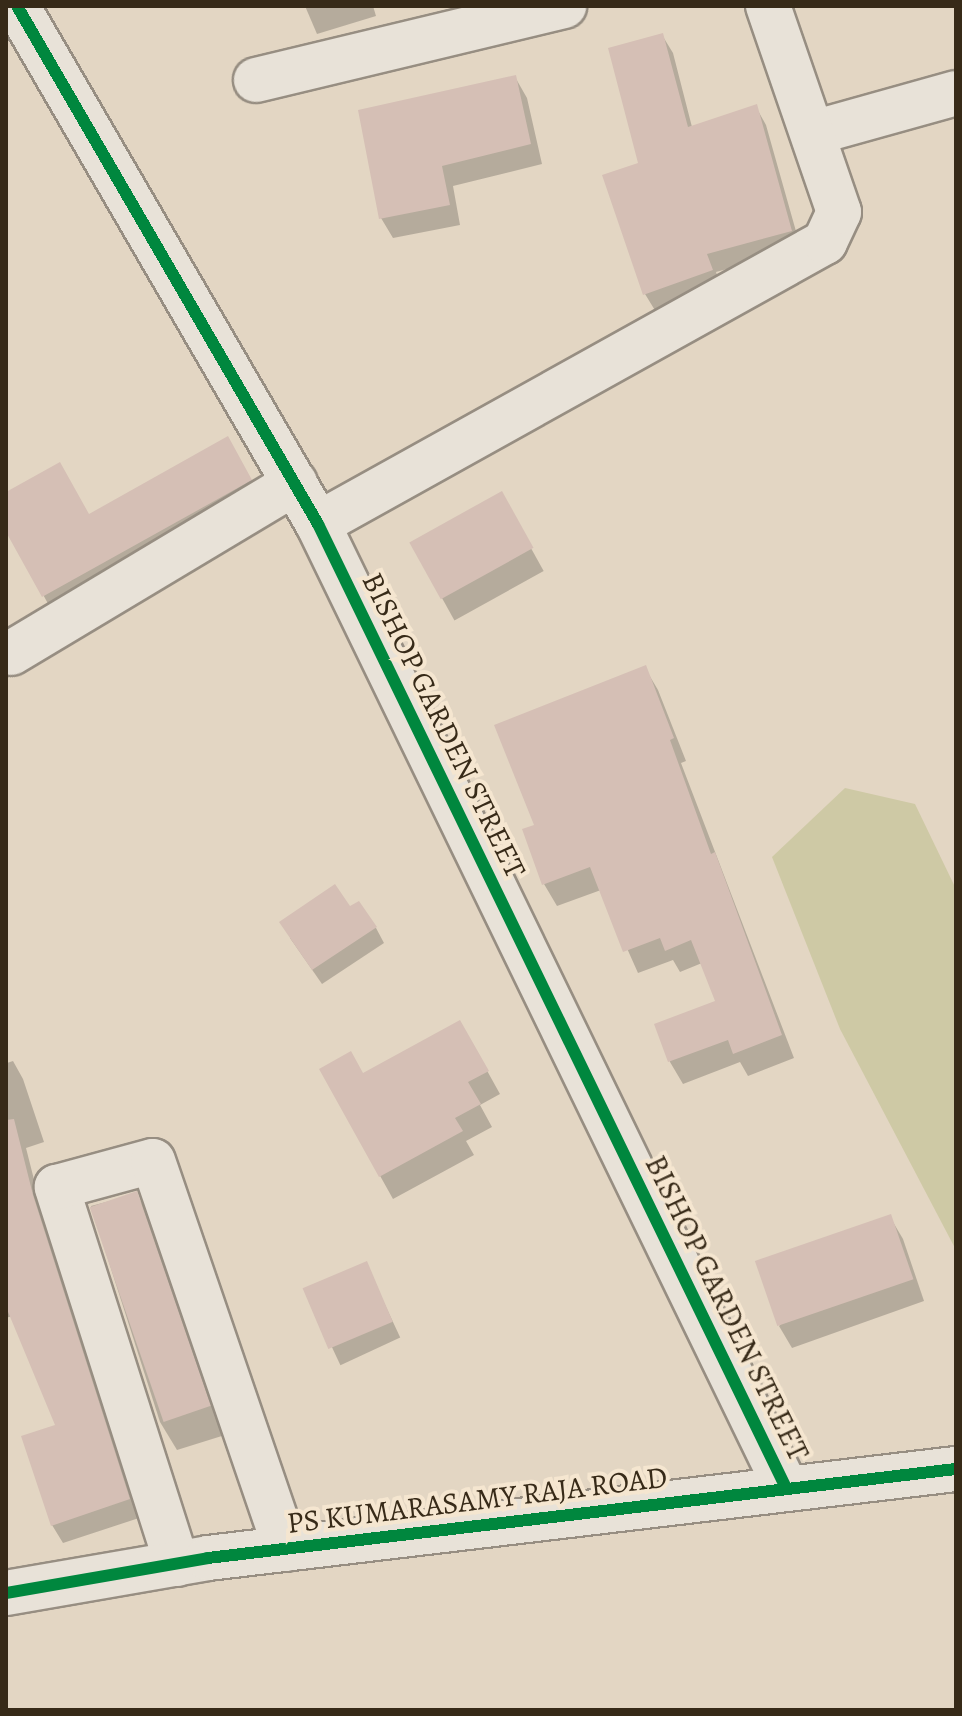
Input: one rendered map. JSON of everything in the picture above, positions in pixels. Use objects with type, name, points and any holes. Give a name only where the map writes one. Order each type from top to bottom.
[{"type":"street","name":"BISHOP GARDEN STREET","points":[[17,6],[318,524],[786,1488]]},
{"type":"street","points":[[256,80],[564,6]]},
{"type":"street","points":[[318,524],[825,242],[839,212],[768,6]]},
{"type":"street","points":[[813,133],[956,93]]},
{"type":"street","points":[[11,653],[295,483]]},
{"type":"street","points":[[177,1564],[57,1187],[153,1161],[286,1549]]},
{"type":"street","name":"PS KUMARASAMY RAJA ROAD","points":[[6,1593],[286,1549],[956,1469]]},
{"type":"shaded area","points":[[845,788],[915,804],[956,889],[956,1250],[840,1029],[772,857]]},
{"type":"building","points":[[663,33],[688,127],[757,104],[792,231],[707,254],[713,270],[643,295],[602,175],[638,163],[608,48]]},
{"type":"building","points":[[516,75],[531,144],[442,166],[450,205],[379,219],[358,110]]},
{"type":"building","points":[[228,436],[252,480],[42,597],[6,532],[6,492],[60,462],[89,514]]},
{"type":"building","points":[[502,491],[534,548],[441,599],[409,542]]},
{"type":"building","points":[[646,665],[674,738],[670,740],[711,854],[715,852],[782,1035],[733,1054],[728,1040],[668,1062],[654,1024],[715,1001],[691,940],[665,951],[660,938],[623,952],[590,867],[542,885],[522,829],[534,825],[494,725]]},
{"type":"building","points":[[335,884],[350,906],[359,901],[377,927],[312,970],[279,922]]},
{"type":"building","points":[[460,1020],[489,1071],[468,1082],[481,1104],[455,1118],[463,1131],[379,1177],[319,1069],[351,1051],[363,1073]]},
{"type":"building","points":[[14,1119],[33,1195],[130,1499],[51,1526],[21,1436],[55,1425],[6,1307],[6,1120]]},
{"type":"building","points":[[137,1191],[211,1406],[164,1422],[90,1207]]},
{"type":"building","points":[[891,1214],[913,1279],[777,1326],[755,1261]]},
{"type":"building","points":[[367,1261],[393,1322],[328,1349],[303,1288]]},
{"type":"cycle path","points":[[17,6],[318,524],[786,1488]]},
{"type":"cycle path","points":[[6,1593],[208,1558],[956,1469]]}]
